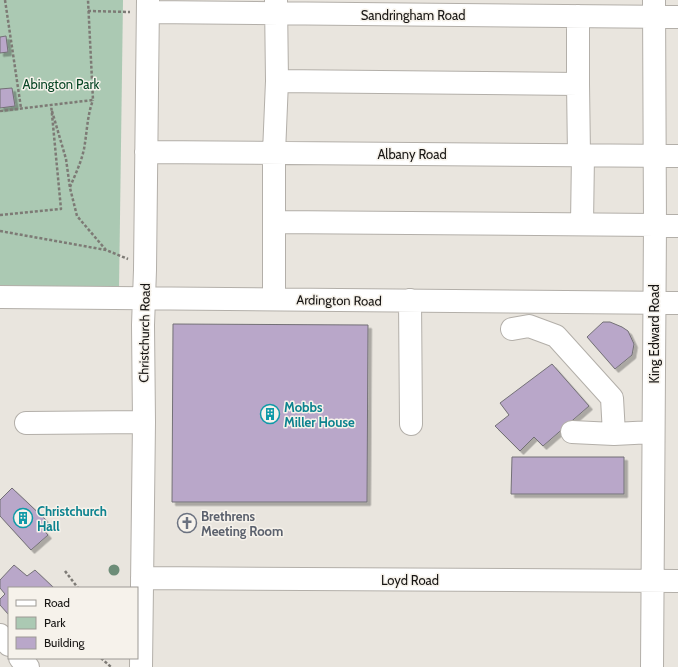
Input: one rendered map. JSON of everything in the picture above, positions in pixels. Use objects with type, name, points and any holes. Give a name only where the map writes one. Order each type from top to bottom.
[{"type":"street","name":"Sandringham Road","points":[[148,6],[580,11],[654,8],[678,17]]},
{"type":"street","name":"Christchurch Road","points":[[141,667],[144,422],[143,325],[148,6]]},
{"type":"street","points":[[274,299],[274,153],[277,81],[276,7]]},
{"type":"street","name":"King Edward Road","points":[[652,667],[655,226],[654,8]]},
{"type":"street","points":[[580,11],[578,84],[582,224]]},
{"type":"street","points":[[277,81],[578,84]]},
{"type":"street","name":"Albany Road","points":[[146,152],[678,156]]},
{"type":"street","points":[[274,222],[678,226]]},
{"type":"street","name":"Ardington Road","points":[[0,297],[678,303]]},
{"type":"street","points":[[410,300],[411,424]]},
{"type":"street","points":[[512,329],[529,326],[556,336],[612,398],[614,434]]},
{"type":"street","points":[[26,423],[144,422]]},
{"type":"street","points":[[572,432],[614,434],[654,432]]},
{"type":"street","name":"Loyd Road","points":[[142,578],[678,582]]},
{"type":"street","points":[[0,635],[8,644]]},
{"type":"street","points":[[21,659],[28,667]]},
{"type":"path","points":[[5,0],[21,108]]},
{"type":"path","points":[[70,188],[79,167],[84,149],[93,100],[88,0]]},
{"type":"path","points":[[88,11],[148,6]]},
{"type":"path","points":[[0,111],[93,100]]},
{"type":"path","points":[[51,104],[66,159],[70,188],[77,216],[106,250]]},
{"type":"path","points":[[0,215],[61,209],[51,104]]},
{"type":"path","points":[[0,231],[106,250],[127,259],[145,260]]},
{"type":"path","points":[[65,571],[77,587]]},
{"type":"path","points":[[102,659],[111,667]]},
{"type":"green space","name":"Abington Park","points":[[0,0],[123,0],[119,290],[0,288]]},
{"type":"building","points":[[6,36],[8,52],[0,53],[0,37]]},
{"type":"building","points":[[12,88],[15,106],[0,108],[0,89]]},
{"type":"building","points":[[603,322],[610,322],[628,331],[634,344],[632,355],[615,369],[587,337]]},
{"type":"building","name":"Mobbs Miller House","points":[[173,324],[368,325],[367,502],[172,502]]},
{"type":"building","points":[[552,364],[589,406],[543,446],[534,437],[520,451],[495,426],[509,415],[500,403]]},
{"type":"building","points":[[512,457],[624,457],[624,494],[511,494]]},
{"type":"building","name":"Christchurch Hall","points":[[12,488],[47,521],[40,526],[48,535],[31,550],[0,516],[0,500]]},
{"type":"building","points":[[14,565],[27,576],[35,570],[53,587],[8,587],[8,614],[0,605],[0,599],[5,594],[0,588],[0,580]]},
{"type":"place","name":"Mobbs Miller House","points":[[270,414]]},
{"type":"place","name":"Christchurch Hall","points":[[23,518]]},
{"type":"place","name":"Brethrens Meeting Room","points":[[187,523]]}]
